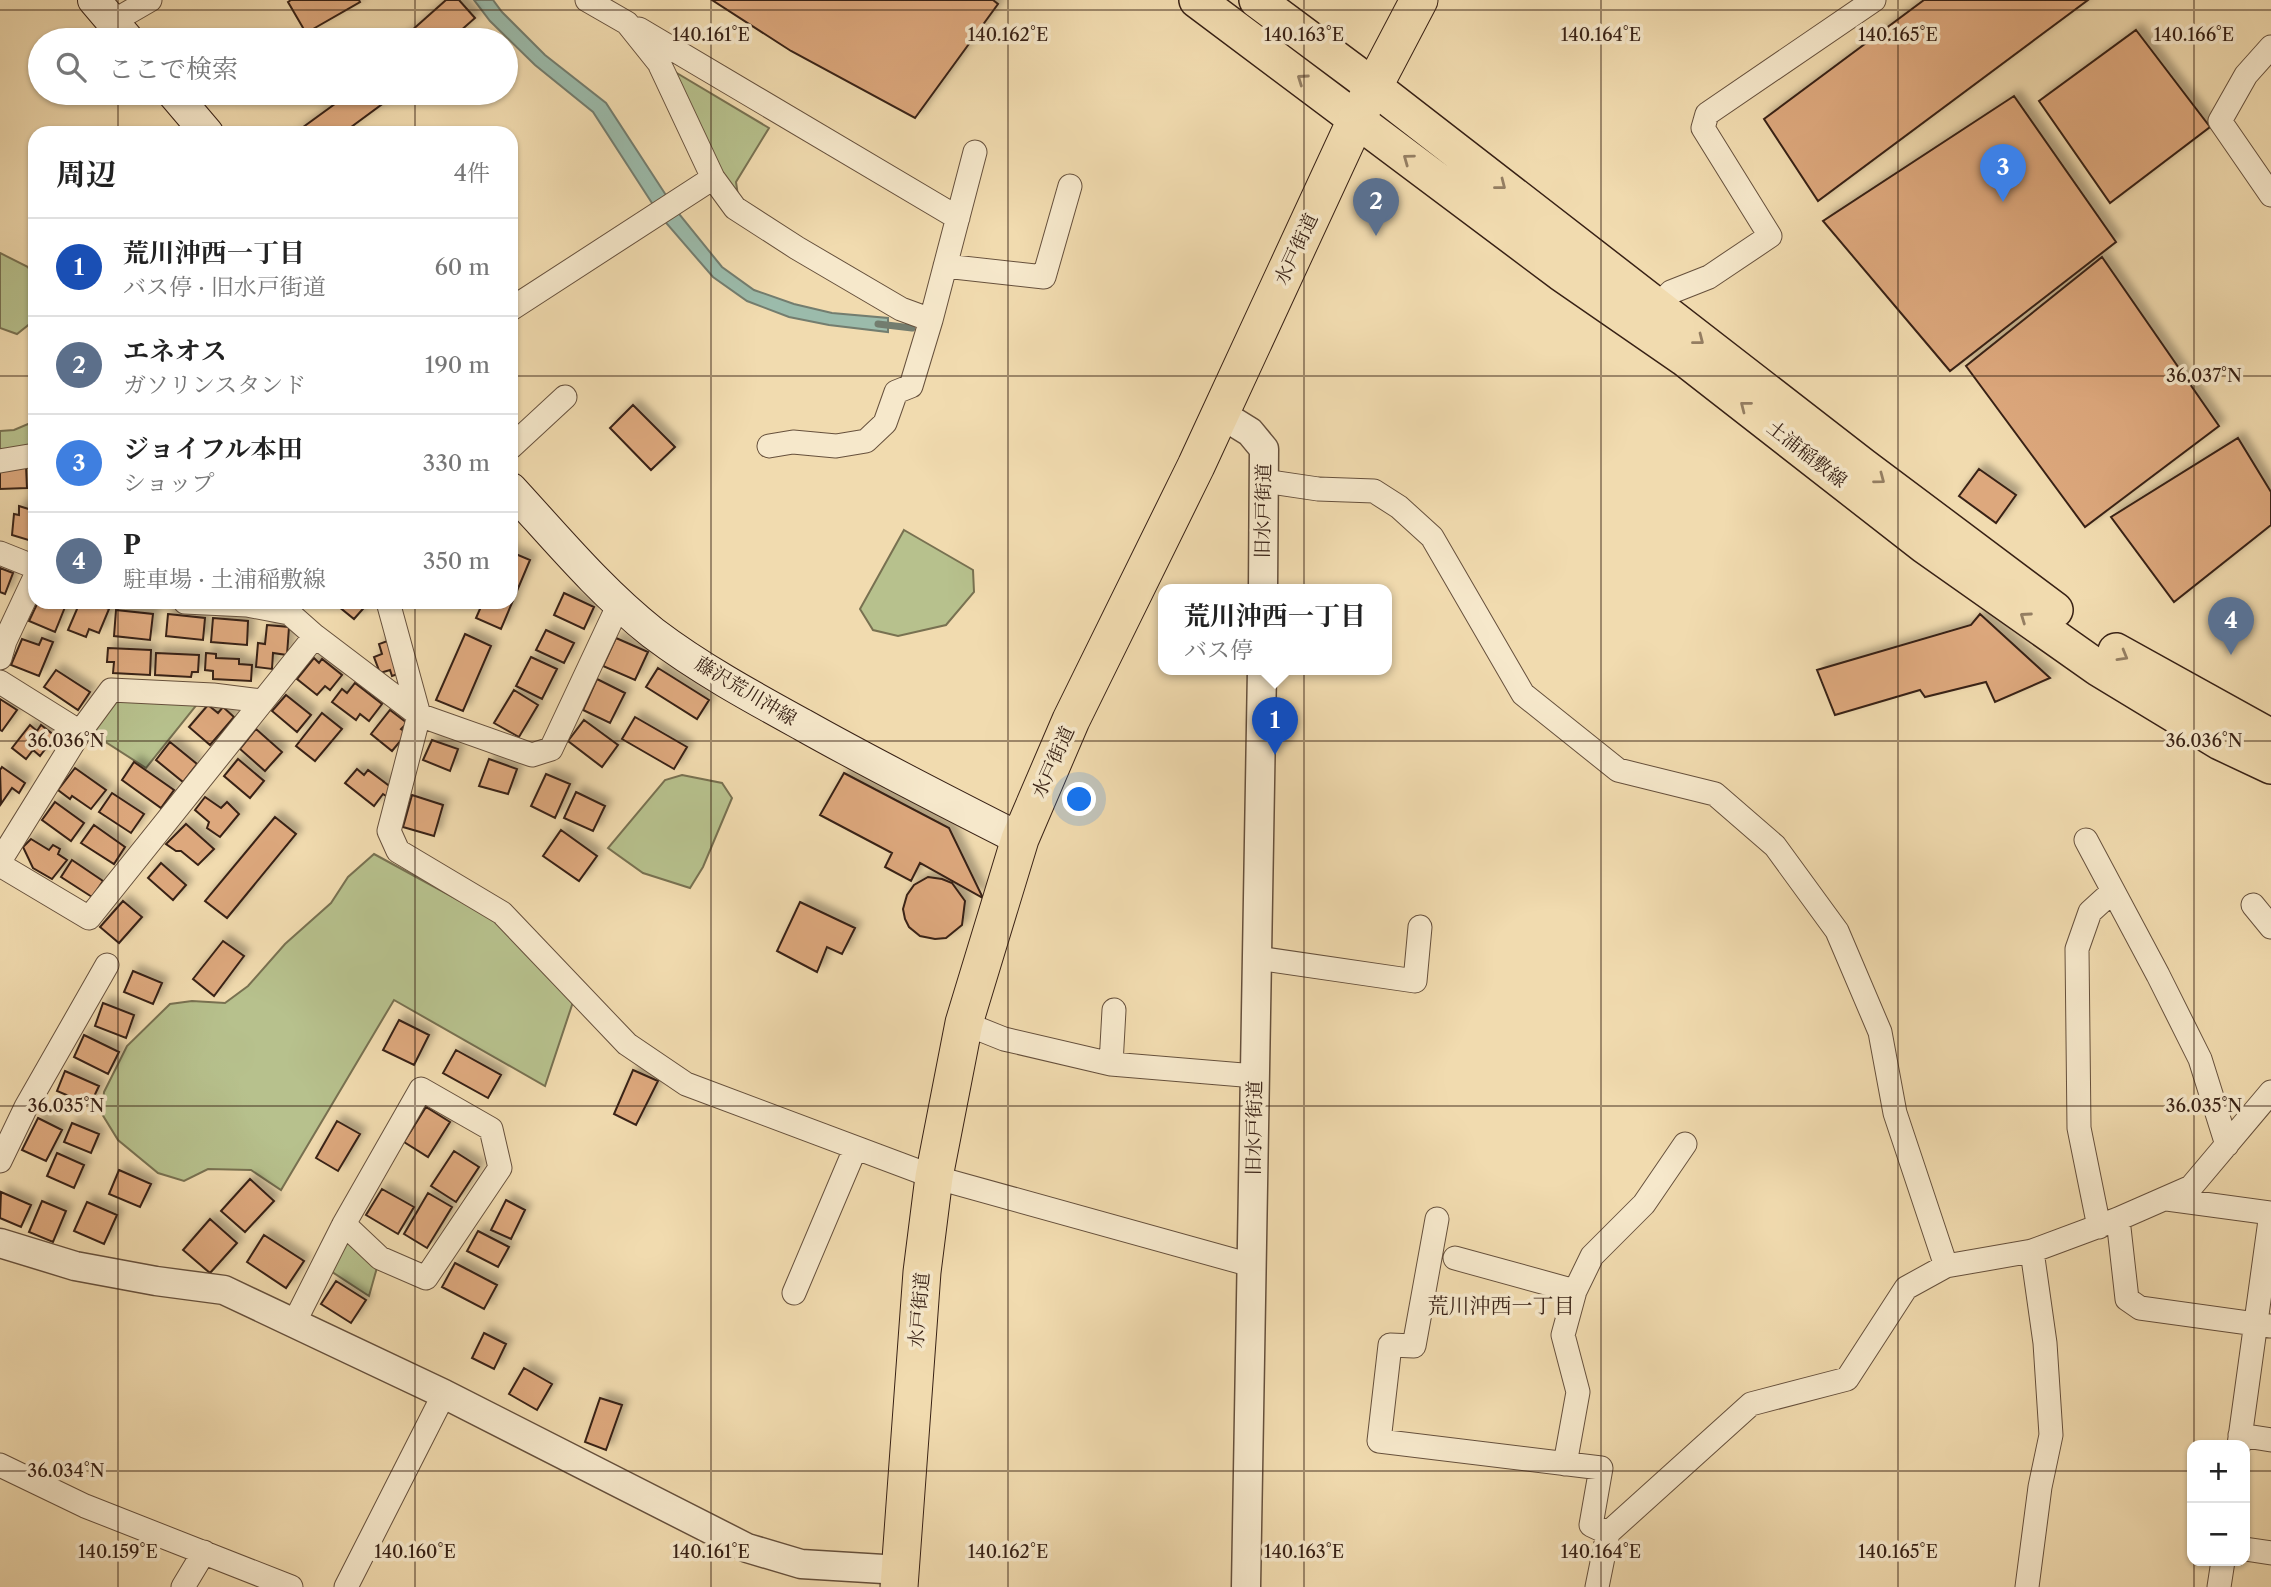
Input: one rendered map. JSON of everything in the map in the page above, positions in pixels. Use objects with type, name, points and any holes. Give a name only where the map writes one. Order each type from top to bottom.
[{"type":"highway","name":"水戸街道","points":[[899,1579],[922,1272],[934,1177],[964,1023],[1020,839],[1077,708],[1221,414],[1356,120],[1419,0]]},
{"type":"main road","name":"土浦稲敷線","points":[[1197,0],[1561,273],[1684,358],[1925,547],[2098,668],[2220,742],[2271,766]]},
{"type":"main road","name":"土浦稲敷線","points":[[1257,0],[1374,87],[1852,457],[2090,636],[2271,737]]},
{"type":"main road","points":[[183,105],[201,126]]},
{"type":"main road","name":"藤沢荒川沖線","points":[[518,497],[619,604],[694,661],[766,705],[871,763],[1020,839]]},
{"type":"street","points":[[111,21],[150,0]]},
{"type":"street","points":[[587,0],[958,218]]},
{"type":"street","points":[[1656,307],[1671,292],[1709,277],[1770,236],[1703,128],[1707,114],[1874,0]]},
{"type":"street","points":[[627,23],[659,63],[713,178],[735,208],[901,309],[931,320]]},
{"type":"street","points":[[2271,47],[2246,75],[2220,121],[2271,195]]},
{"type":"street","points":[[769,446],[793,442],[836,446],[866,441],[885,423],[896,392],[911,386],[975,152]]},
{"type":"street","points":[[518,304],[713,178]]},
{"type":"street","points":[[945,266],[1044,277],[1070,186]]},
{"type":"street","points":[[518,441],[565,397]]},
{"type":"street","name":"旧水戸街道","points":[[1221,414],[1250,432],[1264,449],[1263,584]]},
{"type":"street","points":[[0,461],[28,456]]},
{"type":"street","points":[[1264,481],[1318,489],[1374,491],[1399,507],[1432,537],[1523,694],[1618,769],[1715,794],[1774,846],[1837,930],[1880,1032],[1895,1113],[1946,1266]]},
{"type":"street","points":[[0,553],[28,564]]},
{"type":"street","points":[[0,658],[28,592]]},
{"type":"street","points":[[268,609],[289,613],[419,715],[532,755],[551,749],[619,604]]},
{"type":"street","points":[[390,609],[419,715],[389,831],[398,850],[502,913],[626,1044],[686,1084],[934,1177],[1251,1265]]},
{"type":"street","points":[[262,701],[214,695],[111,690],[80,732],[0,863],[89,918],[315,636]]},
{"type":"street","name":"旧水戸街道","points":[[1246,1587],[1262,675]]},
{"type":"street","points":[[0,682],[80,732]]},
{"type":"street","points":[[2086,840],[2200,1059],[2227,1144]]},
{"type":"street","points":[[2113,891],[2090,912],[2077,949],[2079,1128],[2108,1223],[2127,1299],[2140,1308],[2263,1325]]},
{"type":"street","points":[[2253,905],[2271,927]]},
{"type":"street","points":[[1258,958],[1415,981],[1420,927]]},
{"type":"street","points":[[0,1161],[26,1107],[107,965]]},
{"type":"street","points":[[1111,1064],[1114,1010]]},
{"type":"street","points":[[964,1023],[1004,1039],[1111,1064],[1255,1076]]},
{"type":"street","points":[[294,1323],[344,1224],[421,1089],[491,1129],[500,1168],[426,1278],[380,1258],[344,1224]]},
{"type":"street","points":[[1597,1587],[1608,1533],[1751,1404],[1847,1379],[1906,1288],[1946,1266],[2032,1251],[2108,1223],[2191,1187],[2271,1092]]},
{"type":"street","points":[[1565,1464],[1578,1392],[1563,1335],[1575,1291],[1592,1256],[1644,1204],[1685,1144]]},
{"type":"street","points":[[794,1293],[856,1149]]},
{"type":"street","points":[[2166,1199],[2271,1213],[2263,1325],[2239,1440]]},
{"type":"street","points":[[1437,1219],[1414,1346],[1390,1345],[1379,1441],[1601,1468],[1591,1525],[1608,1533]]},
{"type":"street","points":[[0,1243],[75,1266],[223,1290],[444,1394],[747,1548],[801,1564],[899,1579]]},
{"type":"street","points":[[2027,1587],[2040,1487],[2051,1435],[2045,1343],[2032,1251]]},
{"type":"street","points":[[1455,1258],[1575,1291]]},
{"type":"street","points":[[346,1587],[444,1394]]},
{"type":"street","points":[[2250,1440],[2271,1440]]},
{"type":"street","points":[[0,1465],[85,1506],[292,1587]]},
{"type":"street","points":[[2250,1550],[2271,1553]]},
{"type":"street","points":[[183,1587],[204,1552]]},
{"type":"street","points":[[2219,1587],[2222,1566]]},
{"type":"green space","points":[[665,66],[769,128],[736,182],[739,203]]},
{"type":"green space","points":[[0,253],[28,267],[28,325],[17,334],[0,328]]},
{"type":"green space","points":[[28,424],[28,450],[0,455],[0,431],[14,430]]},
{"type":"green space","points":[[904,530],[973,570],[974,592],[946,625],[898,636],[873,630],[860,609]]},
{"type":"green space","points":[[115,697],[198,703],[146,768],[90,732]]},
{"type":"green space","points":[[682,775],[722,783],[732,798],[703,867],[690,888],[643,873],[608,848],[665,780]]},
{"type":"green space","points":[[374,854],[497,921],[573,1002],[545,1086],[394,1000],[281,1190],[251,1170],[208,1169],[184,1181],[158,1173],[118,1140],[102,1114],[104,1092],[127,1046],[170,1004],[192,1001],[225,1003],[248,986],[285,944],[331,903],[348,877]]},
{"type":"green space","points":[[344,1231],[378,1264],[369,1296],[326,1268]]},
{"type":"shaded area","points":[[474,0],[493,0],[518,28],[497,28]]},
{"type":"shaded area","points":[[518,28],[545,55],[606,103],[675,209],[722,267],[754,290],[794,304],[832,313],[888,318],[888,332],[789,317],[747,301],[713,277],[661,217],[593,112],[518,48]]},
{"type":"building","points":[[446,0],[459,0],[475,18],[464,28],[414,28]]},
{"type":"building","points":[[712,0],[993,0],[998,4],[915,118],[791,51]]},
{"type":"building","points":[[1924,0],[2088,0],[1818,201],[1764,119]]},
{"type":"building","points":[[288,2],[360,2],[315,28],[303,28]]},
{"type":"building","points":[[2136,30],[2210,127],[2110,203],[2039,101]]},
{"type":"building","points":[[2014,96],[2116,242],[1950,371],[1823,221]]},
{"type":"building","points":[[334,105],[381,105],[352,126],[305,126]]},
{"type":"building","points":[[2102,257],[2219,426],[2085,527],[1966,366]]},
{"type":"building","points":[[633,405],[675,447],[651,470],[610,428]]},
{"type":"building","points":[[2238,438],[2271,492],[2271,525],[2174,602],[2111,517]]},
{"type":"building","points":[[26,466],[27,488],[0,489],[0,468]]},
{"type":"building","points":[[1979,469],[2016,495],[1996,523],[1959,496]]},
{"type":"building","points":[[19,506],[28,509],[28,540],[12,535],[14,514],[19,515]]},
{"type":"building","points":[[518,555],[530,560],[518,589]]},
{"type":"building","points":[[0,568],[13,573],[5,594],[0,592]]},
{"type":"building","points":[[564,593],[594,607],[584,629],[554,615]]},
{"type":"building","points":[[35,609],[64,609],[55,632],[29,621]]},
{"type":"building","points":[[77,609],[109,609],[99,633],[89,629],[86,637],[68,630]]},
{"type":"building","points":[[342,609],[363,609],[354,619]]},
{"type":"building","points":[[480,609],[509,609],[501,629],[476,618]]},
{"type":"building","points":[[116,610],[153,614],[150,640],[114,636]]},
{"type":"building","points":[[168,614],[205,618],[203,640],[166,636]]},
{"type":"building","points":[[1980,614],[2050,678],[1995,702],[1986,682],[1925,697],[1920,690],[1835,715],[1817,670],[1971,625]]},
{"type":"building","points":[[213,618],[248,621],[247,645],[211,642]]},
{"type":"building","points":[[267,625],[289,627],[287,655],[273,653],[272,669],[256,667],[258,643],[265,644]]},
{"type":"building","points":[[546,630],[574,643],[564,663],[536,650]]},
{"type":"building","points":[[465,634],[491,646],[463,711],[436,700]]},
{"type":"building","points":[[42,638],[53,642],[39,676],[11,665],[22,639],[39,645]]},
{"type":"building","points":[[616,638],[648,652],[635,680],[603,666]]},
{"type":"building","points":[[393,639],[404,672],[392,676],[390,670],[380,673],[374,657],[382,654],[379,644]]},
{"type":"building","points":[[108,648],[151,650],[150,675],[113,673],[114,662],[107,662]]},
{"type":"building","points":[[156,653],[199,655],[198,672],[192,672],[191,677],[155,675]]},
{"type":"building","points":[[206,653],[216,654],[216,658],[239,659],[239,664],[252,665],[251,681],[213,679],[213,671],[205,670]]},
{"type":"building","points":[[531,657],[557,669],[542,699],[516,686]]},
{"type":"building","points":[[314,658],[319,663],[322,659],[342,675],[330,690],[325,686],[317,695],[297,679]]},
{"type":"building","points":[[658,668],[709,700],[697,719],[646,687]]},
{"type":"building","points":[[56,670],[90,692],[78,710],[44,687]]},
{"type":"building","points":[[597,679],[625,693],[610,723],[583,710]]},
{"type":"building","points":[[355,683],[382,704],[369,721],[360,714],[356,720],[332,702],[342,689],[347,693]]},
{"type":"building","points":[[514,690],[538,705],[519,737],[494,723]]},
{"type":"building","points":[[286,695],[311,715],[297,732],[272,711]]},
{"type":"building","points":[[0,699],[17,710],[2,731],[0,730]]},
{"type":"building","points":[[208,705],[218,713],[223,707],[234,717],[210,745],[189,727]]},
{"type":"building","points":[[390,710],[407,723],[401,729],[407,733],[392,751],[371,734]]},
{"type":"building","points":[[322,713],[342,729],[315,761],[296,746]]},
{"type":"building","points":[[635,717],[687,747],[674,769],[622,739]]},
{"type":"building","points":[[584,720],[618,745],[602,767],[568,741]]},
{"type":"building","points":[[30,725],[37,731],[41,725],[55,736],[40,756],[33,750],[26,759],[12,748]]},
{"type":"building","points":[[256,729],[282,752],[265,771],[240,749]]},
{"type":"building","points":[[432,740],[458,749],[450,771],[423,760]]},
{"type":"building","points":[[170,742],[197,764],[183,782],[156,760]]},
{"type":"building","points":[[238,759],[264,781],[250,798],[224,776]]},
{"type":"building","points":[[489,759],[517,769],[508,794],[479,786]]},
{"type":"building","points":[[134,762],[174,790],[161,808],[122,780]]},
{"type":"building","points":[[2,767],[25,783],[19,793],[12,788],[1,804],[0,770]]},
{"type":"building","points":[[75,768],[106,790],[91,809],[58,790]]},
{"type":"building","points":[[357,769],[364,775],[368,770],[392,788],[386,796],[383,794],[374,806],[345,783]]},
{"type":"building","points":[[844,773],[949,828],[983,898],[920,863],[911,881],[885,867],[892,853],[820,815]]},
{"type":"building","points":[[546,774],[570,784],[555,818],[531,806]]},
{"type":"building","points":[[576,792],[605,806],[593,831],[564,818]]},
{"type":"building","points":[[112,793],[144,814],[131,833],[99,812]]},
{"type":"building","points":[[412,795],[443,805],[434,836],[403,827]]},
{"type":"building","points":[[205,797],[221,808],[227,802],[239,814],[220,837],[207,828],[209,822],[195,810]]},
{"type":"building","points":[[55,802],[84,823],[71,841],[42,820]]},
{"type":"building","points":[[275,817],[296,834],[227,918],[205,901]]},
{"type":"building","points":[[186,824],[214,849],[198,865],[181,851],[176,851],[166,844]]},
{"type":"building","points":[[94,825],[125,847],[114,864],[81,843]]},
{"type":"building","points":[[561,830],[597,856],[579,881],[543,856]]},
{"type":"building","points":[[31,839],[49,850],[53,845],[60,849],[58,854],[67,860],[52,879],[33,868],[23,847]]},
{"type":"building","points":[[72,860],[103,881],[92,897],[61,877]]},
{"type":"building","points":[[161,863],[186,885],[173,900],[148,878]]},
{"type":"building","points":[[928,877],[952,883],[965,901],[962,925],[946,938],[920,936],[909,927],[905,919],[903,909],[907,895],[914,885]]},
{"type":"building","points":[[123,901],[142,917],[119,943],[100,927]]},
{"type":"building","points":[[800,902],[855,928],[842,954],[827,947],[817,972],[777,951]]},
{"type":"building","points":[[223,941],[244,956],[214,996],[193,979]]},
{"type":"building","points":[[133,971],[162,983],[153,1004],[124,992]]},
{"type":"building","points":[[103,1003],[134,1015],[126,1038],[95,1026]]},
{"type":"building","points":[[399,1020],[429,1035],[414,1065],[383,1050]]},
{"type":"building","points":[[84,1035],[119,1052],[108,1074],[74,1057]]},
{"type":"building","points":[[456,1050],[501,1075],[488,1098],[443,1073]]},
{"type":"building","points":[[633,1070],[658,1081],[636,1125],[614,1114]]},
{"type":"building","points":[[65,1071],[99,1086],[90,1105],[57,1091]]},
{"type":"building","points":[[426,1107],[450,1122],[428,1157],[404,1142]]},
{"type":"building","points":[[38,1118],[62,1130],[46,1161],[22,1150]]},
{"type":"building","points":[[337,1121],[360,1134],[338,1171],[316,1158]]},
{"type":"building","points":[[72,1123],[99,1134],[91,1153],[64,1142]]},
{"type":"building","points":[[454,1151],[479,1167],[456,1202],[431,1186]]},
{"type":"building","points":[[57,1153],[84,1165],[74,1188],[47,1176]]},
{"type":"building","points":[[119,1170],[151,1184],[140,1207],[109,1194]]},
{"type":"building","points":[[250,1179],[274,1201],[245,1232],[221,1211]]},
{"type":"building","points":[[382,1189],[414,1207],[398,1234],[366,1215]]},
{"type":"building","points":[[1,1192],[31,1205],[21,1227],[0,1218]]},
{"type":"building","points":[[428,1193],[452,1207],[427,1248],[404,1234]]},
{"type":"building","points":[[506,1200],[525,1210],[511,1239],[491,1230]]},
{"type":"building","points":[[42,1201],[66,1211],[53,1242],[29,1232]]},
{"type":"building","points":[[87,1202],[117,1215],[104,1244],[74,1231]]},
{"type":"building","points":[[210,1219],[237,1243],[210,1273],[183,1250]]},
{"type":"building","points":[[478,1231],[509,1247],[498,1267],[467,1251]]},
{"type":"building","points":[[264,1235],[304,1261],[286,1288],[247,1262]]},
{"type":"building","points":[[455,1263],[497,1285],[484,1309],[442,1287]]},
{"type":"building","points":[[336,1281],[366,1300],[351,1323],[321,1304]]},
{"type":"building","points":[[484,1333],[506,1344],[494,1369],[472,1358]]},
{"type":"building","points":[[524,1368],[552,1384],[537,1410],[509,1394]]},
{"type":"building","points":[[600,1398],[622,1405],[606,1450],[585,1442]]},
{"type":"waterway","points":[[878,324],[912,328]]},
{"type":"place","name":"ジョイフル本田","points":[[2003,202]]},
{"type":"place","name":"エネオス","points":[[1376,236]]},
{"type":"place","name":"P","points":[[2231,655]]},
{"type":"place","name":"荒川沖西一丁目","points":[[1275,755]]},
{"type":"district","name":"荒川沖西一丁目","points":[[1501,1305]]}]
